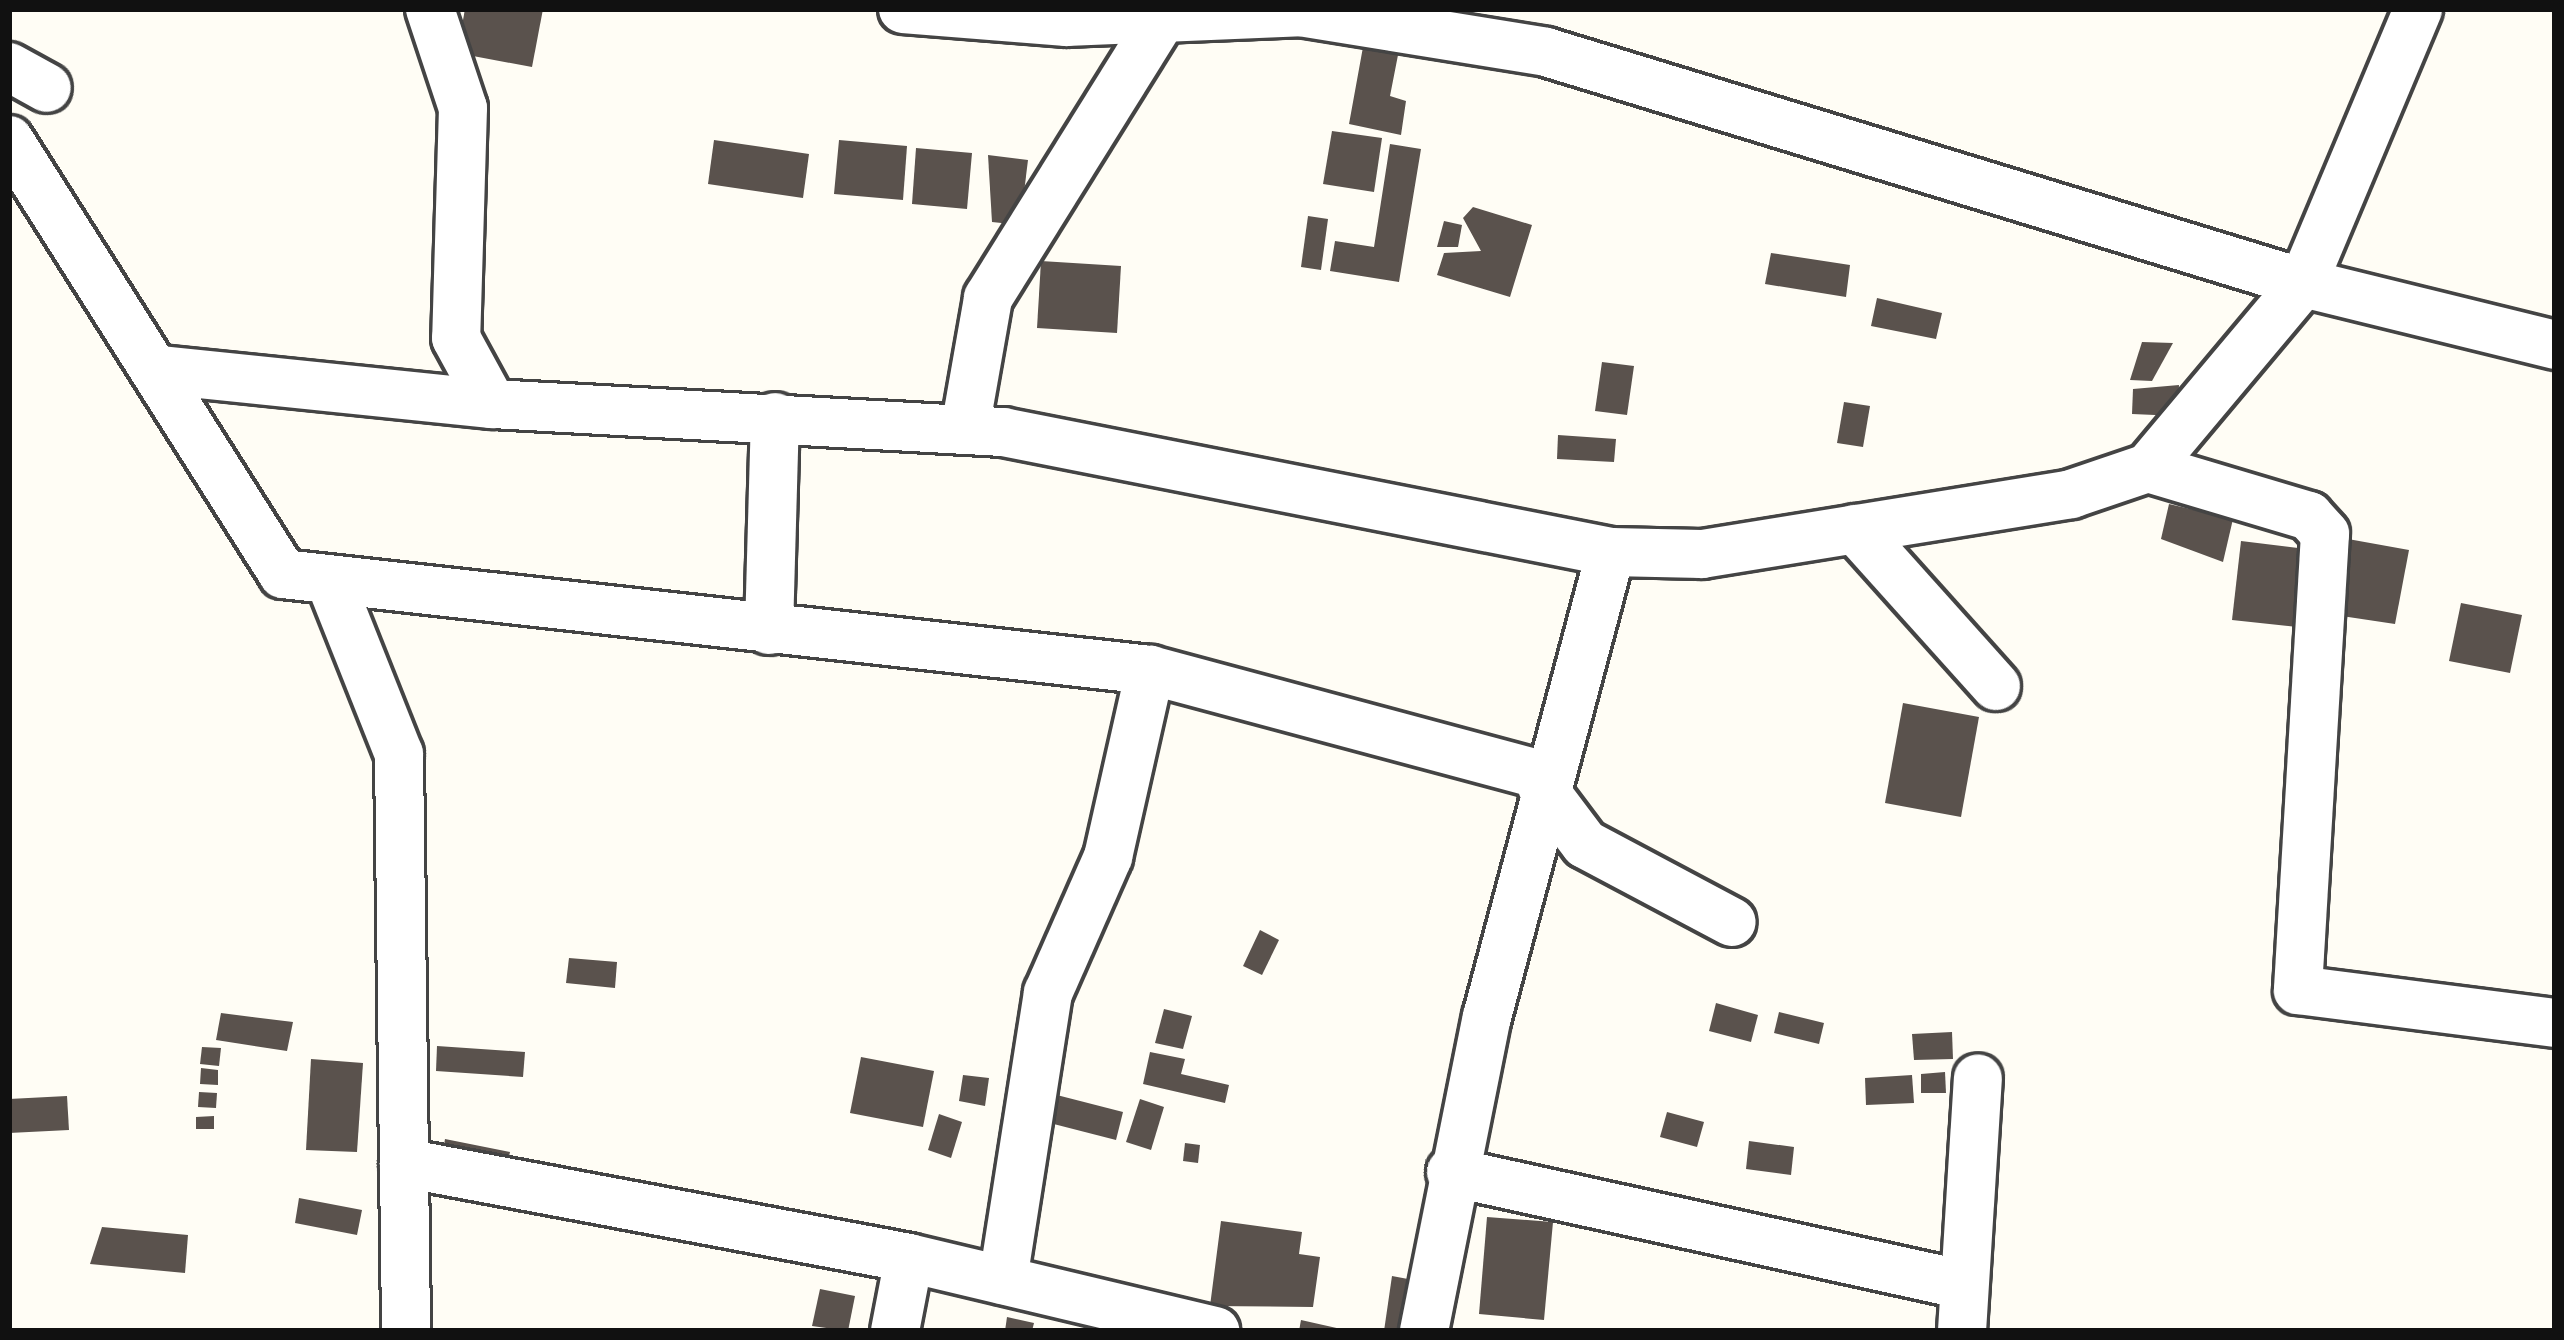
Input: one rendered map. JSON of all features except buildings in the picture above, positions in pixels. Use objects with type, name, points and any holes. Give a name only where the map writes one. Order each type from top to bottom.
[{"type":"street","points":[[430,9],[463,108],[456,338],[492,404]]},
{"type":"street","points":[[904,9],[1162,17],[1326,13],[1546,30],[2303,283],[2555,346]]},
{"type":"street","points":[[161,370],[492,404],[965,429],[1611,552],[1702,554],[2071,494],[2148,469],[2303,283],[2418,9]]},
{"type":"street","points":[[965,429],[988,298],[1162,17]]},
{"type":"street","points":[[9,140],[161,370],[272,567],[331,581],[1150,670],[1544,782],[1585,844],[1732,922]]},
{"type":"street","points":[[769,630],[776,417]]},
{"type":"street","points":[[2148,469],[2309,516],[2325,534],[2297,990],[2555,1023]]},
{"type":"street","points":[[1856,529],[1996,686]]},
{"type":"street","points":[[1424,1331],[1451,1172],[1544,782],[1611,552]]},
{"type":"street","points":[[331,581],[399,754],[406,1331]]},
{"type":"street","points":[[1003,1280],[1048,993],[1108,857],[1150,670]]},
{"type":"street","points":[[1451,1172],[1961,1307],[1978,1079]]},
{"type":"street","points":[[404,1162],[909,1258],[1215,1331]]},
{"type":"street","points":[[895,1331],[909,1258]]}]
